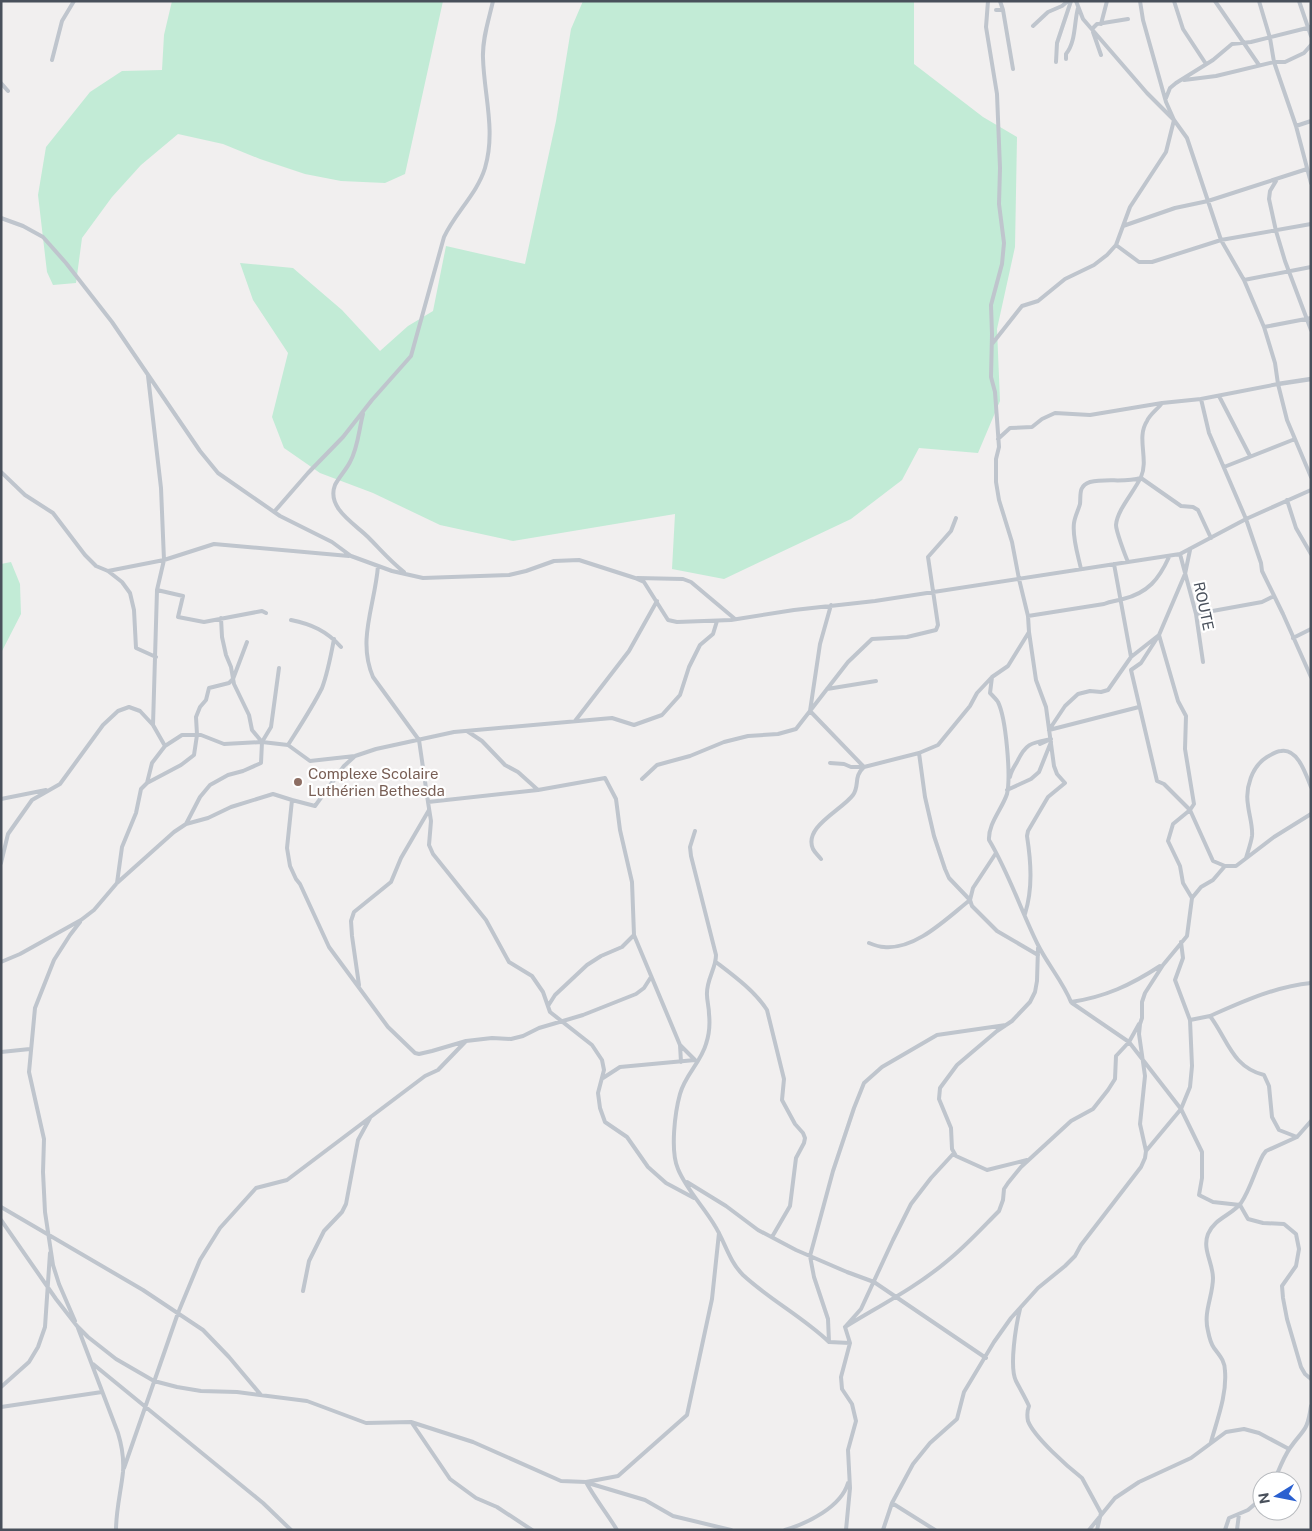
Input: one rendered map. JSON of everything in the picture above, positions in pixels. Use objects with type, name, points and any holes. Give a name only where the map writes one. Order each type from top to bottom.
[{"type":"street","points":[[52,60],[62,21],[74,1]]},
{"type":"street","points":[[274,512],[343,437],[411,356],[444,237],[450,224],[481,180],[485,167],[488,154],[490,120],[482,56],[493,1]]},
{"type":"street","points":[[988,1],[986,27],[997,94],[1000,168],[999,204],[1004,243],[1002,264],[991,305],[991,377],[995,392],[998,439],[996,482],[999,500],[1012,542],[1028,616],[1036,680],[1046,707],[1054,766],[1057,774],[1065,783],[1048,797],[1028,831],[1031,875],[1029,901],[1024,915]]},
{"type":"street","points":[[1000,1],[1013,69]]},
{"type":"street","points":[[1033,26],[1048,12],[1070,1]]},
{"type":"street","points":[[1056,62],[1057,43],[1070,1]]},
{"type":"street","points":[[1076,1],[1083,19],[1147,93],[1174,120]]},
{"type":"street","points":[[1101,24],[1107,1]]},
{"type":"street","points":[[1140,1],[1143,20],[1166,102],[1174,120],[1186,138],[1220,240],[1244,280],[1264,327],[1275,363],[1287,420],[1311,477]]},
{"type":"street","points":[[1174,1],[1183,29],[1206,64]]},
{"type":"street","points":[[1215,1],[1259,65]]},
{"type":"street","points":[[1259,1],[1270,38],[1274,62],[1296,126],[1311,183]]},
{"type":"street","points":[[1299,1],[1311,36]]},
{"type":"street","points":[[1066,59],[1078,8]]},
{"type":"street","points":[[996,10],[1003,10]]},
{"type":"street","points":[[1092,29],[1097,24],[1128,19]]},
{"type":"street","points":[[1166,102],[1170,88],[1232,44],[1270,38],[1309,27]]},
{"type":"street","points":[[1092,29],[1101,55]]},
{"type":"street","points":[[1182,80],[1216,76],[1259,65],[1285,62],[1300,56],[1311,46]]},
{"type":"street","points":[[1,83],[8,91]]},
{"type":"street","points":[[992,344],[1022,306],[1038,301],[1065,280],[1094,265],[1116,245],[1130,207],[1166,152],[1174,120]]},
{"type":"street","points":[[1296,126],[1311,121]]},
{"type":"street","points":[[1123,226],[1175,208],[1208,201],[1308,169]]},
{"type":"street","points":[[1276,180],[1270,191],[1269,199],[1276,231],[1309,318],[1311,330]]},
{"type":"street","points":[[1,218],[23,226],[43,237],[66,263],[112,322],[200,451],[218,473],[274,512],[332,542],[351,556]]},
{"type":"street","points":[[1116,245],[1133,259],[1152,262],[1220,240],[1311,224]]},
{"type":"street","points":[[1244,280],[1311,268]]},
{"type":"street","points":[[1264,327],[1309,318]]},
{"type":"street","points":[[148,374],[160,488],[164,560],[158,590],[153,725]]},
{"type":"street","points":[[998,439],[1010,428],[1032,427],[1042,419],[1056,413],[1090,415],[1162,403],[1202,399],[1311,379]]},
{"type":"street","points":[[1219,396],[1250,456]]},
{"type":"street","points":[[1202,399],[1209,433],[1246,519],[1262,571],[1311,677]]},
{"type":"street","points":[[1128,562],[1116,526],[1118,516],[1141,478],[1145,462],[1142,442],[1146,421],[1162,403]]},
{"type":"street","points":[[363,412],[353,456],[335,486],[334,498],[349,522],[364,533],[390,561],[406,573]]},
{"type":"street","points":[[1224,467],[1295,438]]},
{"type":"street","points":[[1,472],[25,494],[53,513],[85,555],[96,566],[108,571],[122,582],[130,593],[134,610],[136,648],[156,657]]},
{"type":"street","points":[[1141,478],[1181,506],[1193,507],[1198,510],[1211,538]]},
{"type":"street","points":[[1081,569],[1074,525],[1082,487],[1089,482],[1106,480],[1131,481],[1141,478]]},
{"type":"street","points":[[108,571],[164,560],[214,544],[351,556],[378,566],[423,578],[508,576],[554,561],[579,560],[644,582],[668,620],[677,622],[735,619],[932,593],[1168,557],[1190,550],[1246,519],[1311,490]]},
{"type":"street","points":[[1287,500],[1296,528],[1311,554]]},
{"type":"street","points":[[642,779],[656,765],[690,756],[724,742],[748,736],[778,734],[796,729],[854,655],[872,639],[907,637],[936,630],[938,625],[928,557],[951,531],[956,518]]},
{"type":"street","points":[[1190,550],[1185,574],[1159,636],[1141,663],[1131,670],[1158,781],[1164,784],[1190,810],[1213,861],[1224,866],[1236,866],[1274,837],[1311,814]]},
{"type":"street","name":"ROUTE","points":[[1180,554],[1196,614],[1203,662]]},
{"type":"street","points":[[1028,616],[1104,604],[1136,594],[1152,584],[1161,574],[1168,557]]},
{"type":"street","points":[[1114,564],[1131,658]]},
{"type":"street","points":[[378,566],[377,582],[366,634],[369,667],[373,677],[419,740],[431,821],[429,845],[433,854],[486,920],[509,962],[532,976],[543,992],[550,1012],[592,1045],[602,1060],[604,1070],[598,1093],[600,1108],[606,1122],[627,1137],[648,1167],[666,1183],[696,1199]]},
{"type":"street","points":[[635,578],[683,579],[691,582],[735,619]]},
{"type":"street","points":[[158,590],[183,596],[178,617],[204,622],[262,611],[266,613]]},
{"type":"street","points":[[1196,614],[1262,602],[1274,596]]},
{"type":"street","points":[[575,721],[629,651],[657,601]]},
{"type":"street","points":[[810,711],[820,644],[831,605]]},
{"type":"street","points":[[221,618],[222,637],[234,684],[249,715],[252,730],[262,742]]},
{"type":"street","points":[[291,620],[315,626],[334,639],[341,647]]},
{"type":"street","points":[[147,783],[152,763],[165,746],[182,735],[201,735],[224,744],[262,742],[288,745],[310,761],[355,756],[376,749],[467,730],[612,718],[634,724],[662,715],[680,696],[689,667],[699,646],[711,636],[717,620]]},
{"type":"street","points":[[1293,638],[1311,629]]},
{"type":"street","points":[[830,763],[844,764],[851,767],[864,767],[919,753],[938,745],[970,706],[977,693],[992,677],[1008,666],[1029,632]]},
{"type":"street","points":[[1049,730],[1065,706],[1078,694],[1108,690],[1131,658],[1159,636]]},
{"type":"street","points":[[1159,636],[1178,701],[1186,716],[1185,749],[1194,804],[1190,810],[1173,824],[1168,841],[1180,866],[1183,883],[1192,898]]},
{"type":"street","points":[[288,745],[322,687],[328,671],[334,639]]},
{"type":"street","points":[[117,883],[122,848],[136,813],[141,789],[147,783],[181,765],[194,755],[197,735],[196,717],[200,706],[206,700],[209,688],[229,683],[233,679],[247,642]]},
{"type":"street","points":[[186,824],[200,797],[210,785],[261,763],[262,742],[271,727],[278,668]]},
{"type":"street","points":[[992,677],[990,693],[998,702],[1003,721],[1009,782]]},
{"type":"street","points":[[827,689],[876,681]]},
{"type":"street","points":[[1,863],[8,834],[20,815],[32,800],[60,784],[102,725],[118,711],[129,707],[140,711],[153,725],[165,746]]},
{"type":"street","points":[[1049,730],[1139,707]]},
{"type":"street","points":[[810,711],[864,767]]},
{"type":"street","points":[[467,730],[482,741],[505,765],[518,772],[538,790]]},
{"type":"street","points":[[1051,740],[1034,743],[1021,752],[1012,770],[1007,790],[989,837],[1038,946],[1057,979],[1065,988],[1071,1002],[1129,1042],[1181,1109],[1202,1152],[1202,1178],[1199,1195],[1213,1202],[1240,1205]]},
{"type":"street","points":[[1040,744],[1051,740]]},
{"type":"street","points":[[1007,790],[1031,779],[1039,772],[1044,764],[1051,740]]},
{"type":"street","points":[[1246,858],[1252,834],[1248,804],[1249,786],[1260,762],[1278,751],[1286,751],[1302,764],[1311,787]]},
{"type":"street","points":[[919,753],[934,836],[949,878],[997,932],[1038,955]]},
{"type":"street","points":[[1,962],[20,954],[81,920],[94,910],[117,883],[174,832],[186,824],[273,794],[315,806],[344,766],[355,756]]},
{"type":"street","points":[[821,859],[813,849],[812,841],[815,831],[854,794],[857,775],[864,767]]},
{"type":"street","points":[[428,802],[538,790],[605,778],[616,799],[620,830],[632,882],[634,935],[680,1045],[681,1062]]},
{"type":"street","points":[[1,799],[44,791],[60,784]]},
{"type":"street","points":[[292,800],[287,848],[290,866],[329,947],[388,1027],[415,1053],[432,1051],[466,1041],[517,1038],[539,1028],[583,1015],[636,994],[644,988],[651,978]]},
{"type":"street","points":[[359,988],[351,921],[354,912],[391,882],[429,809]]},
{"type":"street","points":[[695,831],[690,847],[691,856],[716,955],[716,962],[706,995],[710,1015],[706,1045],[684,1081],[679,1098],[675,1131],[675,1155],[678,1168],[718,1233],[727,1253],[741,1273],[767,1296],[817,1330],[829,1342],[850,1343]]},
{"type":"street","points":[[869,944],[885,947],[904,945],[920,939],[970,900],[977,879],[996,853]]},
{"type":"street","points":[[845,1327],[882,1304],[897,1298],[946,1262],[1000,1211],[1004,1189],[1030,1160],[1071,1121],[1093,1109],[1115,1078],[1116,1056],[1129,1042],[1140,1024],[1142,1002],[1145,993],[1163,965],[1187,936],[1192,898],[1201,888],[1213,880],[1224,866]]},
{"type":"street","points":[[81,920],[54,960],[35,1008],[29,1072],[44,1139],[44,1180],[48,1235],[59,1284],[118,1433],[122,1449],[123,1472]]},
{"type":"street","points":[[548,1006],[555,995],[587,965],[601,956],[622,947],[634,935]]},
{"type":"street","points":[[1146,1151],[1181,1109],[1190,1087],[1192,1066],[1190,1020],[1175,980],[1183,958],[1181,942]]},
{"type":"street","points":[[1030,1160],[987,1170],[956,1156],[952,1149],[952,1128],[939,1099],[940,1088],[957,1065],[1012,1021],[1030,1002],[1035,992],[1038,946]]},
{"type":"street","points":[[716,962],[738,980],[767,1010],[784,1079],[782,1100],[804,1138],[804,1143],[796,1158],[790,1206],[772,1237]]},
{"type":"street","points":[[1071,1002],[1115,991],[1132,984],[1163,965]]},
{"type":"street","points":[[1190,1020],[1210,1016],[1248,999],[1283,987],[1311,983]]},
{"type":"street","points":[[1210,1016],[1236,1059],[1251,1072],[1264,1075],[1269,1086],[1272,1117],[1279,1130],[1296,1137]]},
{"type":"street","points":[[883,1530],[892,1503],[913,1464],[922,1452],[956,1419],[964,1392],[1011,1318],[1038,1288],[1074,1256],[1141,1167],[1146,1151],[1140,1124],[1144,1076],[1140,1024]]},
{"type":"street","points":[[829,1342],[828,1319],[814,1277],[810,1256],[833,1171],[864,1083],[882,1067],[937,1035],[1006,1025]]},
{"type":"street","points":[[116,1530],[116,1513],[123,1472],[178,1313],[209,1243],[256,1188],[287,1180],[333,1144],[353,1132],[371,1116],[417,1084],[425,1076],[438,1070],[466,1041]]},
{"type":"street","points":[[680,1045],[696,1061]]},
{"type":"street","points":[[1,1052],[30,1049]]},
{"type":"street","points":[[603,1078],[620,1067],[696,1061]]},
{"type":"street","points":[[302,1291],[309,1261],[324,1231],[342,1212],[346,1204],[358,1140],[371,1116]]},
{"type":"street","points":[[1211,1442],[1224,1394],[1225,1371],[1222,1357],[1213,1347],[1207,1328],[1207,1305],[1212,1290],[1213,1277],[1206,1244],[1209,1232],[1221,1217],[1240,1205],[1263,1154],[1296,1137],[1311,1121]]},
{"type":"street","points":[[845,1327],[861,1309],[911,1204],[954,1153]]},
{"type":"street","points":[[685,1181],[726,1206],[758,1230],[810,1256],[874,1282],[986,1358]]},
{"type":"street","points":[[1240,1205],[1248,1219],[1264,1223],[1284,1224],[1296,1234],[1300,1249],[1296,1266],[1282,1286],[1283,1298],[1287,1319],[1302,1367],[1305,1374],[1311,1379]]},
{"type":"street","points":[[1,1207],[143,1290],[203,1330],[229,1357],[261,1396]]},
{"type":"street","points":[[1,1220],[77,1326],[116,1359],[154,1381],[201,1391],[236,1392],[307,1401],[366,1423],[411,1422],[473,1442],[561,1481],[586,1482],[618,1476],[687,1415],[712,1299],[718,1233]]},
{"type":"street","points":[[1,1388],[29,1362],[38,1347],[44,1327],[50,1245]]},
{"type":"street","points":[[1020,1308],[1014,1336],[1014,1374],[1029,1406],[1027,1411],[1029,1422],[1044,1445],[1082,1478],[1101,1513],[1097,1530]]},
{"type":"street","points":[[845,1327],[850,1343],[841,1377],[842,1389],[852,1404],[856,1421],[848,1450],[850,1488],[846,1530]]},
{"type":"street","points":[[91,1362],[263,1503],[291,1530]]},
{"type":"street","points":[[1,1407],[102,1392]]},
{"type":"street","points":[[1279,1471],[1289,1449],[1309,1423],[1311,1406]]},
{"type":"street","points":[[411,1422],[450,1479],[476,1498],[497,1506],[532,1530]]},
{"type":"street","points":[[1089,1530],[1115,1498],[1139,1482],[1191,1458],[1226,1432],[1244,1430],[1258,1433],[1289,1449]]},
{"type":"street","points":[[785,1530],[824,1511],[846,1492],[849,1481]]},
{"type":"street","points":[[586,1482],[617,1530]]},
{"type":"street","points":[[586,1482],[645,1500],[673,1516],[731,1530]]},
{"type":"street","points":[[892,1503],[934,1530]]},
{"type":"street","points":[[1225,1530],[1229,1518],[1252,1507]]},
{"type":"street","points":[[1237,1530],[1239,1514]]},
{"type":"green space","points":[[172,1],[443,1],[405,174],[385,183],[341,181],[305,174],[223,144],[178,134],[141,165],[112,197],[82,238],[76,283],[53,285],[47,272],[38,195],[46,147],[90,92],[122,71],[162,70],[164,35]]},
{"type":"green space","points":[[583,1],[914,1],[914,64],[983,117],[1017,137],[1015,247],[997,329],[1000,401],[978,453],[919,448],[902,480],[851,519],[724,579],[672,569],[675,514],[513,541],[440,525],[373,493],[320,473],[284,448],[272,417],[288,353],[253,300],[240,263],[293,268],[342,310],[380,351],[408,326],[433,311],[446,246],[525,264],[556,121],[571,29]]},
{"type":"green space","points":[[11,562],[20,584],[21,614],[1,653],[1,564]]},
{"type":"place","name":"Complexe Scolaire Luthérien Bethesda","points":[[298,782]]}]
